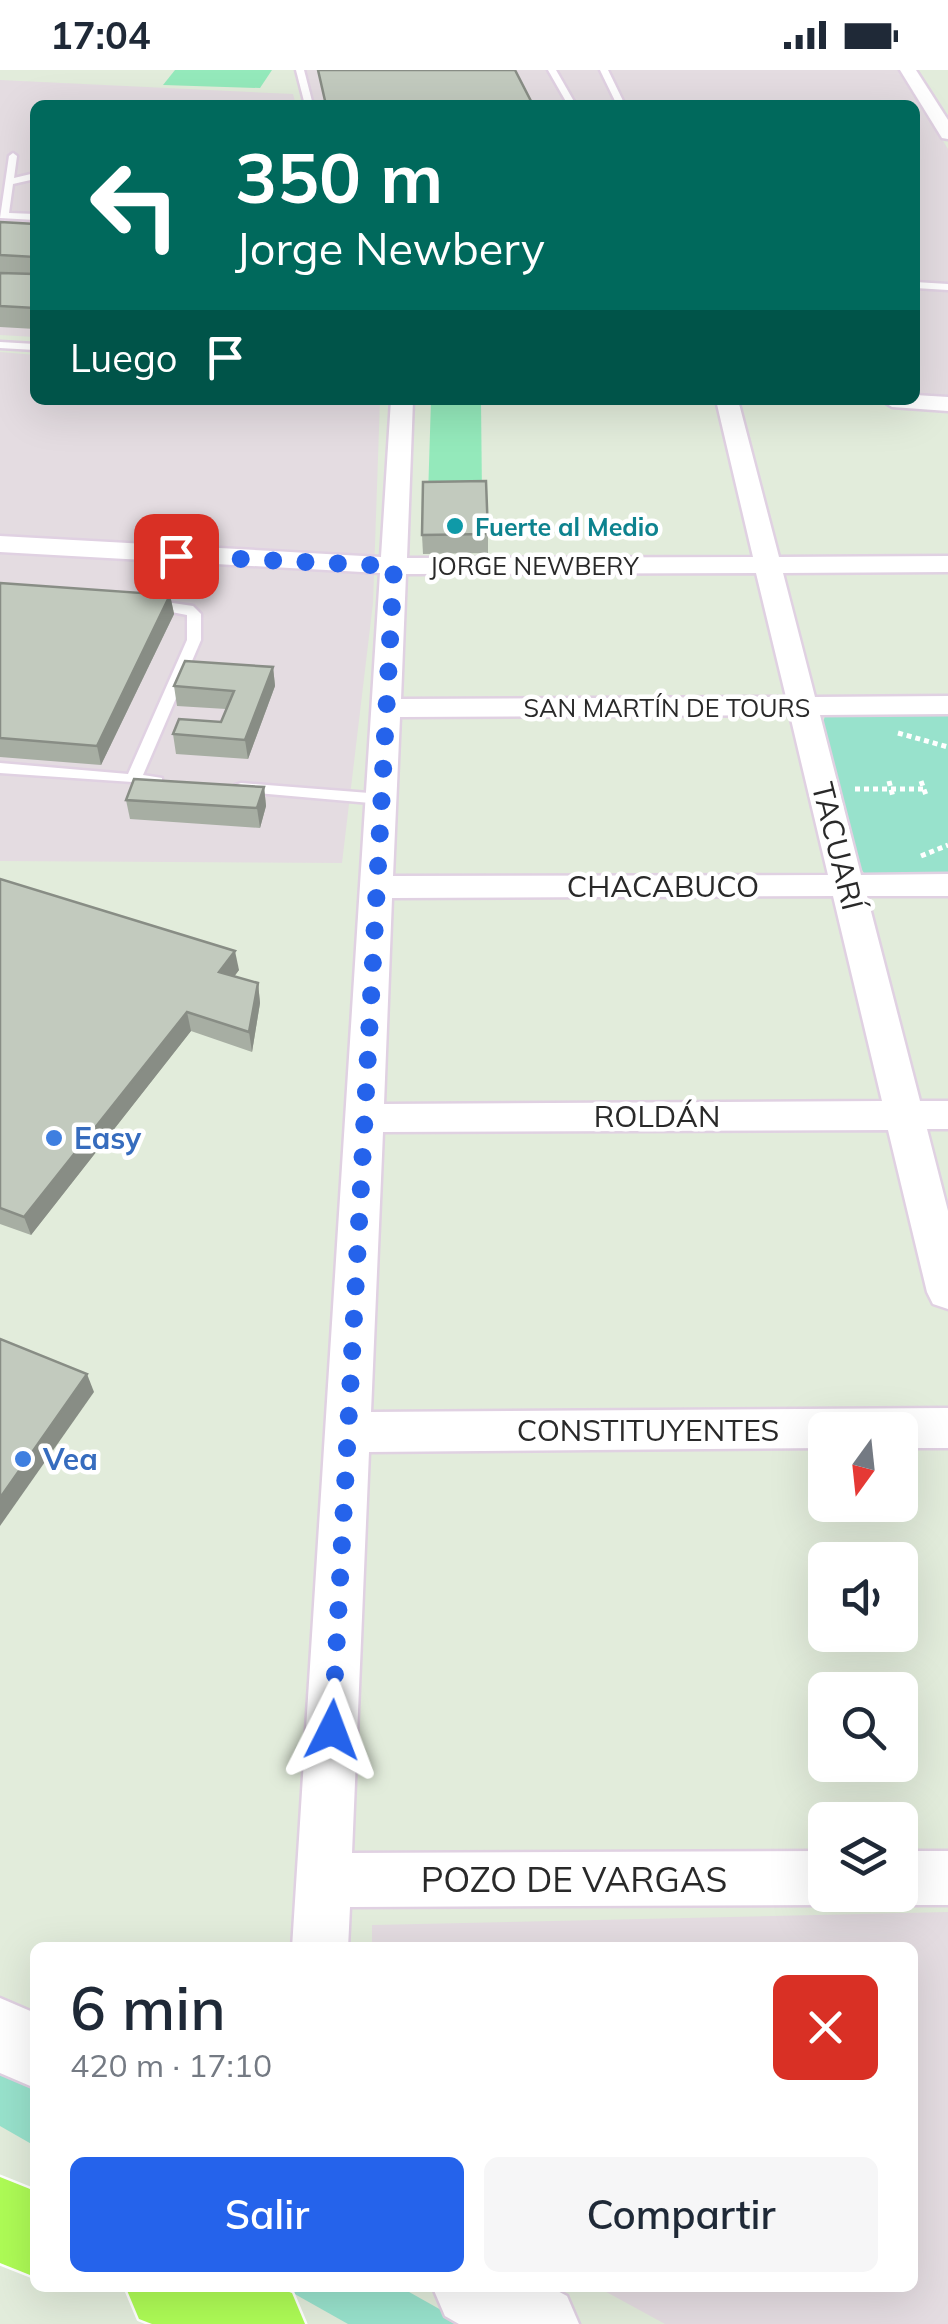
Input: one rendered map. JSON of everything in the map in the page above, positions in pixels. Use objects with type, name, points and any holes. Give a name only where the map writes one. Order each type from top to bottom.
[{"type":"highway","points":[[0,2220],[30,2232]]},
{"type":"highway","points":[[180,2292],[262,2324]]},
{"type":"street","points":[[908,70],[948,134]]},
{"type":"street","points":[[920,89],[948,88]]},
{"type":"street","points":[[920,402],[948,404]]},
{"type":"street","points":[[320,1942],[402,405]]},
{"type":"street","name":"TACUARÍ","points":[[728,405],[948,1292]]},
{"type":"street","name":"JORGE NEWBERY","points":[[0,544],[282,563],[394,566],[948,564]]},
{"type":"street","name":"SAN MARTÍN DE TOURS","points":[[386,708],[948,705]]},
{"type":"street","name":"CHACABUCO","points":[[377,888],[948,886]]},
{"type":"street","name":"ROLDÁN","points":[[365,1118],[948,1115]]},
{"type":"street","name":"CONSTITUYENTES","points":[[349,1432],[948,1428]]},
{"type":"street","name":"POZO DE VARGAS","points":[[323,1880],[808,1878]]},
{"type":"street","points":[[918,1878],[948,1878]]},
{"type":"street","points":[[0,2034],[30,2049]]},
{"type":"street","points":[[480,2292],[539,2324]]},
{"type":"lane","points":[[300,70],[307,100]]},
{"type":"lane","points":[[552,70],[569,100]]},
{"type":"lane","points":[[604,70],[619,100]]},
{"type":"lane","points":[[16,158],[2,215],[30,217]]},
{"type":"lane","points":[[9,182],[30,177]]},
{"type":"lane","points":[[920,285],[948,286]]},
{"type":"lane","points":[[0,344],[30,347]]},
{"type":"lane","points":[[125,602],[177,606],[194,614],[194,640],[134,779]]},
{"type":"lane","points":[[0,768],[172,782]]},
{"type":"lane","points":[[228,787],[382,799]]},
{"type":"path","points":[[921,781],[926,798]]},
{"type":"path","points":[[890,785],[894,797]]},
{"type":"path","points":[[824,789],[890,785],[924,789]]},
{"type":"shaded area","points":[[300,70],[900,70],[918,100],[308,100]]},
{"type":"shaded area","points":[[0,80],[293,94],[295,100],[30,100],[30,337],[0,335]]},
{"type":"shaded area","points":[[920,103],[948,149],[948,398],[920,396]]},
{"type":"shaded area","points":[[0,352],[30,355],[30,405],[380,405],[373,603],[342,863],[0,861]]},
{"type":"shaded area","points":[[948,712],[948,876],[864,873],[856,862],[823,724],[825,715]]},
{"type":"shaded area","points":[[948,1912],[948,2324],[665,2324],[606,2292],[918,2292],[918,1942],[372,1942],[372,1925]]},
{"type":"shaded area","points":[[0,2065],[30,2081],[30,2143],[0,2126]]},
{"type":"shaded area","points":[[291,2292],[409,2292],[466,2324],[348,2324]]},
{"type":"green space","points":[[175,70],[272,70],[260,88],[163,85]]},
{"type":"green space","points":[[431,405],[481,405],[482,497],[428,497]]},
{"type":"building","points":[[318,70],[515,70],[530,100],[325,100]]},
{"type":"building","points":[[0,222],[30,224],[30,257],[0,255]]},
{"type":"building","points":[[0,273],[30,274],[30,308],[0,306]]},
{"type":"building","name":"Fuerte al Medio","points":[[486,481],[488,534],[422,535],[423,482]]},
{"type":"building","points":[[0,583],[170,595],[97,746],[0,738]]},
{"type":"building","points":[[185,661],[273,667],[245,740],[173,734],[179,719],[221,722],[234,691],[174,686]]},
{"type":"building","points":[[134,779],[264,787],[257,808],[126,800]]},
{"type":"building","name":"Easy","points":[[0,879],[235,951],[219,972],[258,983],[249,1032],[187,1012],[24,1217],[0,1208]]},
{"type":"building","name":"Vea","points":[[0,1339],[87,1374],[0,1498]]},
{"type":"place","name":"Fuerte al Medio","points":[[455,526]]},
{"type":"place","name":"Easy","points":[[54,1138]]},
{"type":"place","name":"Vea","points":[[23,1459]]},
{"type":"route","points":[[176,556],[394,566],[332,1730]]}]
